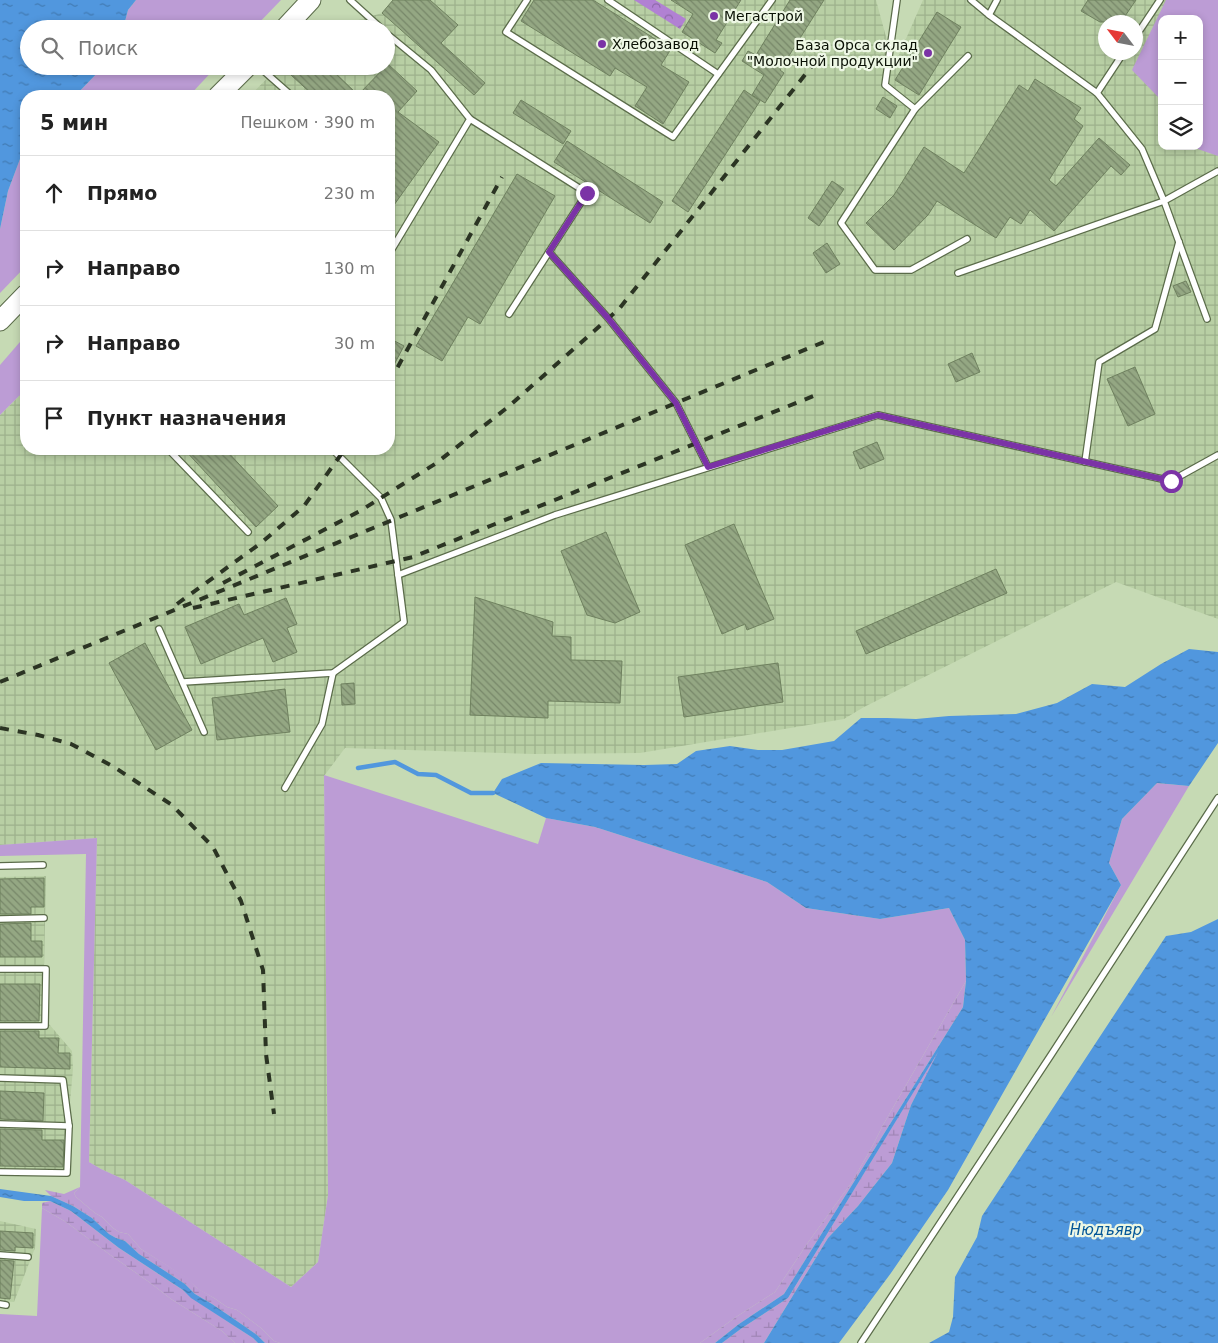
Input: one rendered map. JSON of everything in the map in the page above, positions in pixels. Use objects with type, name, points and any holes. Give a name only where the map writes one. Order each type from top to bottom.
[{"type":"main road","points":[[292,20],[311,0]]},
{"type":"main road","points":[[224,90],[239,75]]},
{"type":"main road","points":[[0,321],[20,300]]},
{"type":"lane","points":[[350,0],[372,20]]},
{"type":"lane","points":[[527,0],[506,32],[673,137],[772,0]]},
{"type":"lane","points":[[608,0],[718,74]]},
{"type":"lane","points":[[896,0],[885,86],[915,108]]},
{"type":"lane","points":[[971,0],[1097,93],[1142,149],[1164,201],[1207,319]]},
{"type":"lane","points":[[989,14],[997,0]]},
{"type":"lane","points":[[1143,26],[1160,0]]},
{"type":"lane","points":[[395,40],[431,70],[470,119],[587,193],[510,314]]},
{"type":"lane","points":[[967,239],[911,270],[874,270],[841,223],[915,108],[968,56]]},
{"type":"lane","points":[[1097,93],[1119,60]]},
{"type":"lane","points":[[268,75],[285,90]]},
{"type":"lane","points":[[395,244],[470,119]]},
{"type":"lane","points":[[958,273],[1164,201],[1218,171]]},
{"type":"lane","points":[[1086,462],[1099,362],[1155,329],[1179,242]]},
{"type":"lane","points":[[549,252],[608,318],[676,403],[708,467]]},
{"type":"lane","points":[[398,575],[555,515],[878,415],[1171,481],[1218,455]]},
{"type":"lane","points":[[174,455],[248,532]]},
{"type":"lane","points":[[183,682],[333,673],[404,622],[391,520],[381,498],[338,455]]},
{"type":"lane","points":[[159,629],[204,732]]},
{"type":"lane","points":[[285,788],[322,724],[333,673]]},
{"type":"lane","points":[[861,1343],[1051,1056],[1218,798]]},
{"type":"lane","points":[[0,866],[43,866]]},
{"type":"lane","points":[[0,919],[44,918]]},
{"type":"lane","points":[[0,970],[46,969],[45,1026],[0,1026]]},
{"type":"lane","points":[[0,1078],[63,1080],[69,1126],[67,1173],[0,1172]]},
{"type":"lane","points":[[0,1124],[69,1126]]},
{"type":"lane","points":[[0,1256],[28,1257]]},
{"type":"shaded area","points":[[394,0],[670,0],[721,31],[742,0],[876,0],[894,66],[923,0],[1218,0],[1218,619],[1116,582],[864,707],[844,719],[640,753],[534,754],[345,748],[324,776],[328,1195],[318,1262],[291,1287],[125,1180],[89,1162],[97,838],[0,845],[0,415],[20,395],[20,455],[395,455],[395,90],[256,90],[270,75],[395,75],[395,20],[358,20],[382,13]]},
{"type":"shaded area","points":[[46,876],[43,1017],[72,1051],[73,1069],[64,1170],[0,1169],[0,877]]},
{"type":"shaded area","points":[[0,1221],[36,1229],[35,1248],[14,1302],[0,1301]]},
{"type":"green space","points":[[136,0],[281,0],[262,20],[125,20],[128,10]]},
{"type":"green space","points":[[634,0],[655,0],[686,19],[680,29]]},
{"type":"green space","points":[[1166,0],[1218,0],[1218,156],[1201,150],[1203,150],[1203,15],[1159,15]]},
{"type":"green space","points":[[1158,16],[1158,97],[1132,70],[1137,60],[1143,60],[1143,47]]},
{"type":"green space","points":[[95,75],[209,75],[195,90],[81,90]]},
{"type":"green space","points":[[20,159],[20,272],[0,293],[0,229],[8,191]]},
{"type":"green space","points":[[20,342],[20,395],[0,415],[0,365]]},
{"type":"green space","points":[[324,775],[538,844],[546,818],[595,827],[767,882],[806,908],[880,919],[949,908],[965,940],[966,981],[852,1182],[775,1292],[700,1343],[280,1343],[274,1341],[261,1328],[237,1310],[227,1307],[198,1289],[188,1279],[141,1249],[128,1234],[113,1228],[76,1197],[74,1193],[80,1187],[86,854],[0,856],[0,845],[97,838],[89,1162],[125,1180],[291,1287],[318,1262],[328,1195]]},
{"type":"green space","points":[[1157,783],[1189,786],[1051,1017],[1121,885],[1109,863],[1122,819]]},
{"type":"green space","points":[[966,981],[963,1007],[784,1294],[739,1324],[715,1343],[700,1343],[775,1292],[852,1182]]},
{"type":"green space","points":[[943,1043],[911,1105],[892,1163],[858,1206],[828,1238],[764,1343],[722,1343],[788,1298]]},
{"type":"green space","points":[[80,1187],[74,1193],[76,1197],[113,1228],[128,1234],[141,1249],[189,1279],[197,1288],[227,1307],[237,1310],[261,1328],[274,1341],[280,1343],[265,1343],[257,1335],[195,1294],[185,1284],[139,1254],[125,1241],[109,1234],[92,1218],[73,1206],[51,1196],[45,1190],[64,1194]]},
{"type":"green space","points":[[50,1201],[71,1211],[119,1248],[258,1343],[235,1343],[222,1331],[171,1299],[66,1222],[42,1208],[42,1203]]},
{"type":"green space","points":[[42,1208],[66,1222],[171,1299],[222,1331],[235,1343],[0,1343],[0,1314],[37,1316]]},
{"type":"water","points":[[0,0],[136,0],[128,10],[125,20],[20,20],[20,75],[95,75],[81,90],[20,90],[20,159],[8,191],[0,229]]},
{"type":"water","points":[[1189,649],[1218,652],[1218,743],[1189,786],[1157,783],[1122,819],[1109,863],[1121,885],[948,1190],[891,1273],[839,1343],[764,1343],[828,1238],[858,1206],[892,1163],[911,1105],[938,1052],[788,1298],[722,1343],[715,1343],[739,1324],[784,1294],[963,1007],[966,981],[965,940],[949,908],[880,919],[806,908],[767,882],[595,827],[546,818],[493,793],[502,779],[541,763],[677,764],[696,751],[730,746],[758,750],[782,750],[834,741],[861,718],[916,719],[1016,714],[1057,703],[1092,684],[1125,687]]},
{"type":"water","name":"Нюдъявр","points":[[1218,919],[1218,1343],[929,1343],[949,1332],[953,1317],[955,1277],[977,1237],[982,1216],[1166,936],[1191,932]]},
{"type":"water","points":[[0,1189],[51,1196],[73,1206],[92,1218],[109,1234],[125,1241],[139,1254],[185,1284],[195,1294],[257,1335],[265,1343],[258,1343],[191,1298],[183,1290],[119,1248],[71,1211],[50,1201],[24,1201],[0,1197]]},
{"type":"building","points":[[393,0],[430,0],[458,25],[441,43],[485,83],[474,95],[395,25],[395,20],[390,20],[382,13]]},
{"type":"building","points":[[534,0],[593,0],[671,49],[661,65],[689,82],[663,124],[635,106],[647,87],[615,68],[610,76],[521,21]]},
{"type":"building","points":[[671,0],[741,0],[716,40],[722,43],[715,53],[682,32],[693,14]]},
{"type":"building","points":[[790,0],[824,0],[780,70],[784,73],[765,103],[752,95],[764,75],[742,61],[748,51],[756,55]]},
{"type":"building","points":[[1088,0],[1136,0],[1126,15],[1098,15],[1098,21],[1081,11]]},
{"type":"building","name":"База Орса склад \"Молочной продукции\"","points":[[937,12],[961,27],[919,95],[895,80]]},
{"type":"building","points":[[395,71],[417,91],[398,112],[439,142],[395,204],[395,90],[363,90],[377,75],[395,75]]},
{"type":"building","points":[[291,75],[337,75],[353,90],[307,90]]},
{"type":"building","points":[[1035,79],[1081,108],[1074,119],[1083,126],[1049,180],[1056,186],[1099,138],[1130,165],[1121,175],[1111,166],[1054,231],[1030,210],[1021,224],[1010,217],[996,238],[937,201],[928,215],[894,250],[866,223],[894,195],[924,147],[964,173],[1019,85],[1028,91]]},
{"type":"building","points":[[744,90],[760,101],[688,212],[672,201]]},
{"type":"building","points":[[883,97],[897,106],[890,118],[876,109]]},
{"type":"building","points":[[521,100],[571,131],[563,144],[513,113]]},
{"type":"building","points":[[567,141],[663,202],[650,223],[554,162]]},
{"type":"building","points":[[517,174],[555,196],[480,324],[468,317],[442,361],[416,346]]},
{"type":"building","points":[[832,181],[844,189],[819,226],[808,218]]},
{"type":"building","points":[[827,243],[840,264],[826,273],[813,253]]},
{"type":"building","points":[[1186,281],[1191,292],[1178,297],[1173,286]]},
{"type":"building","points":[[395,341],[404,346],[395,363]]},
{"type":"building","points":[[972,353],[980,372],[956,382],[948,364]]},
{"type":"building","points":[[1135,367],[1155,414],[1128,426],[1107,379]]},
{"type":"building","points":[[877,442],[884,459],[860,469],[853,452]]},
{"type":"building","points":[[190,455],[231,455],[278,506],[256,527]]},
{"type":"building","points":[[734,524],[774,619],[747,630],[745,624],[722,634],[685,545]]},
{"type":"building","points":[[606,532],[640,612],[615,623],[587,615],[561,551]]},
{"type":"building","points":[[996,569],[1007,593],[866,654],[856,631]]},
{"type":"building","points":[[475,597],[553,622],[552,636],[571,637],[571,660],[622,661],[620,703],[548,701],[548,718],[470,715]]},
{"type":"building","points":[[286,598],[297,624],[287,628],[297,652],[273,662],[263,638],[201,664],[185,627],[239,604],[244,615]]},
{"type":"building","points":[[145,643],[192,730],[156,750],[109,663]]},
{"type":"building","points":[[778,663],[783,702],[684,717],[678,677]]},
{"type":"building","points":[[354,683],[355,704],[342,705],[341,684]]},
{"type":"building","points":[[285,689],[290,732],[217,740],[212,698]]},
{"type":"building","points":[[44,878],[44,907],[31,907],[31,914],[0,914],[0,879]]},
{"type":"building","points":[[31,923],[31,941],[42,941],[42,957],[0,957],[0,924]]},
{"type":"building","points":[[0,984],[40,984],[39,1021],[0,1021]]},
{"type":"building","points":[[0,1031],[39,1031],[39,1038],[59,1038],[58,1053],[70,1053],[70,1069],[0,1067]]},
{"type":"building","points":[[0,1091],[44,1093],[43,1121],[0,1119]]},
{"type":"building","points":[[0,1129],[42,1130],[42,1140],[64,1140],[63,1167],[0,1166]]},
{"type":"building","points":[[0,1231],[33,1233],[33,1248],[15,1247],[15,1251],[0,1250]]},
{"type":"building","points":[[0,1260],[14,1261],[10,1299],[0,1298]]},
{"type":"waterway","points":[[358,768],[395,762],[418,774],[436,775],[471,793],[493,793]]},
{"type":"railway","points":[[223,583],[360,511],[435,464],[508,407],[619,309],[812,66]]},
{"type":"railway","points":[[395,372],[502,177]]},
{"type":"railway","points":[[0,682],[831,339]]},
{"type":"railway","points":[[193,608],[413,557],[821,393]]},
{"type":"railway","points":[[177,604],[261,543],[304,506],[341,455]]},
{"type":"railway","points":[[0,728],[38,735],[71,744],[114,767],[172,805],[213,847],[241,901],[263,970],[266,1054],[274,1114]]},
{"type":"place","name":"Мегастрой","points":[[714,16]]},
{"type":"place","name":"Хлебозавод","points":[[602,44]]},
{"type":"place","name":"База Орса склад \"Молочной продукции\"","points":[[928,53]]},
{"type":"route","points":[[587,193],[549,252],[608,318],[676,403],[708,467],[878,415],[1171,481]]}]
